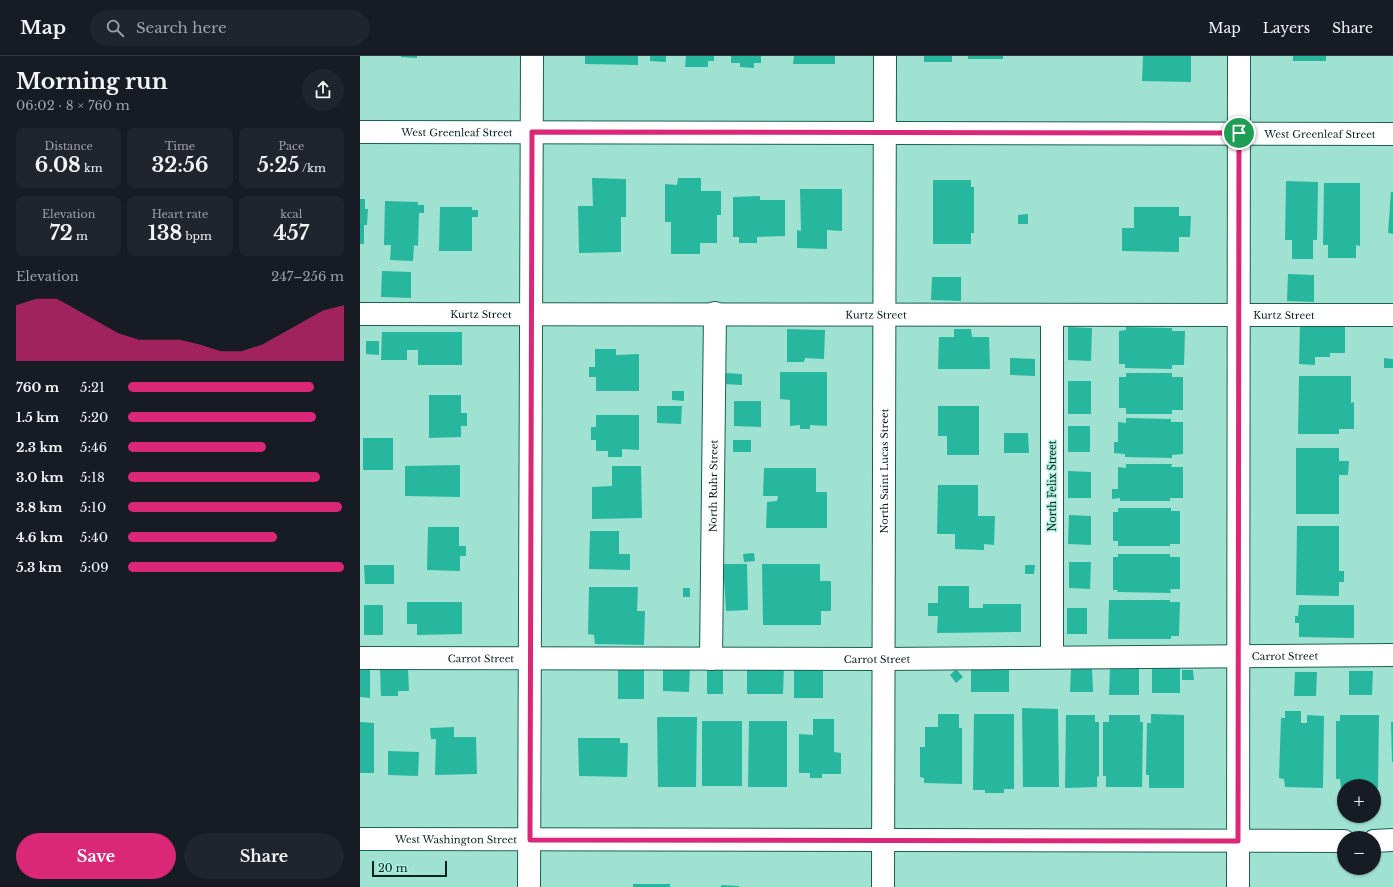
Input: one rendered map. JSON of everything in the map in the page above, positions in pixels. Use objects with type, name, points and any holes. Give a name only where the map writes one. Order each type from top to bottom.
[{"type":"street","points":[[529,887],[532,56]]},
{"type":"street","name":"North Saint Lucas Street","points":[[883,887],[883,314],[885,56]]},
{"type":"street","points":[[1238,887],[1239,56]]},
{"type":"street","name":"West Greenleaf Street","points":[[360,132],[1393,134]]},
{"type":"street","name":"Kurtz Street","points":[[360,314],[715,313],[1393,315]]},
{"type":"street","name":"North Ruhr Street","points":[[711,658],[715,313]]},
{"type":"street","name":"North Felix Street","points":[[1052,315],[1052,657]]},
{"type":"street","name":"Carrot Street","points":[[360,658],[883,659],[1393,655]]},
{"type":"street","name":"West Washington Street","points":[[360,839],[1337,841]]},
{"type":"street","points":[[1381,840],[1393,840]]},
{"type":"building","points":[[417,56],[417,58],[401,57]]},
{"type":"building","points":[[585,56],[638,56],[638,65],[585,64]]},
{"type":"building","points":[[650,56],[666,56],[666,62],[650,61]]},
{"type":"building","points":[[686,56],[714,56],[714,61],[708,61],[708,67],[685,67]]},
{"type":"building","points":[[731,56],[761,56],[761,63],[754,63],[754,68],[740,67],[740,63],[731,63]]},
{"type":"building","points":[[794,56],[835,56],[835,64],[793,64]]},
{"type":"building","points":[[924,56],[952,56],[952,62],[924,62]]},
{"type":"building","points":[[968,56],[1003,56],[1003,59],[968,59]]},
{"type":"building","points":[[1143,56],[1191,56],[1191,82],[1142,81]]},
{"type":"building","points":[[1293,56],[1326,56],[1326,61],[1293,61]]},
{"type":"building","points":[[592,178],[626,179],[626,217],[621,217],[621,252],[579,253],[578,206],[593,206]]},
{"type":"building","points":[[678,178],[701,178],[701,191],[721,191],[721,215],[717,215],[717,243],[700,243],[700,254],[671,254],[671,222],[665,222],[665,184],[677,185]]},
{"type":"building","points":[[933,180],[971,180],[971,187],[974,187],[974,233],[971,233],[971,244],[933,244]]},
{"type":"building","points":[[1286,181],[1318,182],[1317,240],[1313,240],[1313,259],[1292,259],[1292,240],[1285,240]]},
{"type":"building","points":[[1324,183],[1360,183],[1360,246],[1356,245],[1356,258],[1328,258],[1328,245],[1323,245]]},
{"type":"building","points":[[800,189],[842,189],[842,231],[827,230],[827,249],[797,248],[797,230],[801,231]]},
{"type":"building","points":[[1391,192],[1393,192],[1393,234],[1388,233]]},
{"type":"building","points":[[760,196],[760,200],[785,200],[785,236],[757,237],[757,243],[739,243],[739,237],[733,237],[733,197]]},
{"type":"building","points":[[360,199],[365,199],[365,209],[368,209],[367,225],[364,225],[364,244],[360,244]]},
{"type":"building","points":[[385,201],[418,202],[418,205],[424,205],[424,213],[419,213],[418,246],[414,245],[413,261],[390,260],[391,245],[384,245]]},
{"type":"building","points":[[440,207],[472,207],[472,210],[478,210],[478,217],[472,217],[472,251],[439,251]]},
{"type":"building","points":[[1134,207],[1179,207],[1179,216],[1191,216],[1190,237],[1179,237],[1179,252],[1122,251],[1122,228],[1134,228]]},
{"type":"building","points":[[1028,214],[1028,224],[1018,224],[1018,215]]},
{"type":"building","points":[[382,271],[411,272],[411,298],[381,297]]},
{"type":"building","points":[[1288,274],[1314,275],[1314,302],[1287,301]]},
{"type":"building","points":[[932,277],[961,277],[961,301],[931,300]]},
{"type":"building","points":[[1300,324],[1330,324],[1330,327],[1345,327],[1345,353],[1330,353],[1330,357],[1315,357],[1315,365],[1299,364]]},
{"type":"building","points":[[1068,327],[1092,328],[1091,361],[1068,360]]},
{"type":"building","points":[[1126,327],[1172,328],[1172,331],[1185,331],[1184,365],[1172,365],[1172,369],[1125,368],[1125,364],[1119,364],[1119,331],[1126,330]]},
{"type":"building","points":[[787,329],[825,330],[824,359],[805,358],[804,362],[787,362]]},
{"type":"building","points":[[954,329],[971,329],[972,337],[989,337],[990,369],[938,369],[939,337],[954,337]]},
{"type":"building","points":[[382,332],[462,332],[462,365],[418,365],[418,350],[407,350],[407,360],[381,360]]},
{"type":"building","points":[[366,341],[379,341],[379,355],[366,354]]},
{"type":"building","points":[[595,349],[616,349],[616,355],[639,354],[639,391],[596,391],[596,377],[589,377],[589,367],[595,367]]},
{"type":"building","points":[[1010,358],[1035,359],[1035,376],[1010,375]]},
{"type":"building","points":[[1384,358],[1393,359],[1393,368],[1384,368]]},
{"type":"building","points":[[780,372],[827,372],[827,426],[810,425],[810,429],[800,429],[800,425],[790,426],[790,400],[780,399]]},
{"type":"building","points":[[725,373],[742,374],[742,385],[724,384]]},
{"type":"building","points":[[1126,373],[1172,373],[1172,377],[1183,377],[1183,410],[1172,410],[1172,414],[1126,414],[1126,408],[1119,408],[1119,377],[1126,377]]},
{"type":"building","points":[[1299,376],[1351,376],[1351,403],[1354,402],[1354,429],[1339,429],[1339,434],[1298,434]]},
{"type":"building","points":[[1068,381],[1091,381],[1091,414],[1068,414]]},
{"type":"building","points":[[672,391],[684,391],[684,401],[672,400]]},
{"type":"building","points":[[429,395],[461,395],[461,413],[467,413],[467,426],[461,426],[461,437],[429,438]]},
{"type":"building","points":[[734,401],[761,401],[761,427],[734,426]]},
{"type":"building","points":[[657,406],[682,406],[681,424],[657,423]]},
{"type":"building","points":[[938,406],[979,406],[979,455],[947,455],[947,436],[938,436]]},
{"type":"building","points":[[596,415],[639,415],[639,450],[622,449],[622,457],[608,457],[608,451],[596,451],[596,440],[591,440],[591,427],[596,427]]},
{"type":"building","points":[[1126,418],[1171,419],[1171,422],[1183,422],[1183,454],[1172,455],[1172,458],[1125,457],[1125,454],[1114,453],[1114,442],[1118,442],[1118,422],[1126,423]]},
{"type":"building","points":[[1068,426],[1090,426],[1090,452],[1068,452]]},
{"type":"building","points":[[1004,433],[1028,433],[1029,453],[1004,453]]},
{"type":"building","points":[[363,438],[393,438],[393,470],[363,470]]},
{"type":"building","points":[[733,440],[751,440],[751,452],[733,452]]},
{"type":"building","points":[[1296,448],[1339,448],[1339,461],[1349,461],[1348,475],[1339,475],[1339,514],[1296,514]]},
{"type":"building","points":[[1126,464],[1172,464],[1171,467],[1183,467],[1183,498],[1170,498],[1170,501],[1120,501],[1120,498],[1112,499],[1112,489],[1118,489],[1118,467],[1126,468]]},
{"type":"building","points":[[460,465],[460,497],[405,496],[405,466]]},
{"type":"building","points":[[612,466],[641,466],[642,518],[592,519],[592,487],[612,486]]},
{"type":"building","points":[[764,468],[816,468],[816,492],[827,492],[827,528],[766,528],[767,502],[777,501],[778,496],[763,496]]},
{"type":"building","points":[[1068,471],[1091,472],[1091,498],[1068,498]]},
{"type":"building","points":[[938,485],[978,485],[978,516],[995,516],[994,545],[984,544],[984,550],[955,549],[955,534],[937,534]]},
{"type":"building","points":[[1118,508],[1171,508],[1171,511],[1180,511],[1180,544],[1170,544],[1170,546],[1118,546],[1118,541],[1113,541],[1113,512],[1118,512]]},
{"type":"building","points":[[1069,515],[1091,516],[1091,545],[1068,544]]},
{"type":"building","points":[[1297,526],[1339,526],[1339,571],[1344,571],[1344,582],[1339,582],[1339,596],[1296,595]]},
{"type":"building","points":[[428,527],[459,527],[459,546],[466,546],[466,556],[460,556],[460,571],[427,570]]},
{"type":"building","points":[[590,531],[619,531],[619,554],[630,554],[630,570],[589,569]]},
{"type":"building","points":[[754,553],[755,561],[744,562],[743,554]]},
{"type":"building","points":[[1118,554],[1170,554],[1170,557],[1180,557],[1180,589],[1170,589],[1171,593],[1117,592],[1118,590],[1113,590],[1113,557],[1118,557]]},
{"type":"building","points":[[1069,562],[1091,562],[1090,589],[1069,588]]},
{"type":"building","points":[[723,564],[747,564],[748,610],[726,611]]},
{"type":"building","points":[[762,564],[820,564],[820,581],[831,581],[831,611],[821,611],[821,625],[763,625]]},
{"type":"building","points":[[364,565],[394,565],[394,584],[365,584]]},
{"type":"building","points":[[1025,565],[1035,565],[1034,574],[1025,574]]},
{"type":"building","points":[[938,586],[969,586],[969,608],[983,608],[983,604],[1021,604],[1021,632],[937,633],[938,616],[928,616],[928,603],[938,603]]},
{"type":"building","points":[[589,587],[638,587],[637,611],[645,611],[644,645],[595,644],[594,635],[588,634]]},
{"type":"building","points":[[683,588],[690,588],[690,597],[683,597]]},
{"type":"building","points":[[1109,600],[1170,600],[1170,602],[1180,602],[1179,636],[1171,636],[1171,639],[1108,639]]},
{"type":"building","points":[[407,602],[462,602],[462,634],[417,635],[417,624],[407,624]]},
{"type":"building","points":[[364,605],[383,605],[383,635],[364,635]]},
{"type":"building","points":[[1299,605],[1354,605],[1354,638],[1299,637],[1299,623],[1295,623],[1295,616],[1298,616]]},
{"type":"building","points":[[1067,608],[1087,608],[1087,634],[1067,634]]},
{"type":"building","points":[[663,665],[690,666],[689,692],[663,691]]},
{"type":"building","points":[[971,665],[1009,665],[1009,692],[971,692]]},
{"type":"building","points":[[747,666],[784,666],[783,694],[747,694]]},
{"type":"building","points":[[707,667],[723,667],[723,694],[707,694]]},
{"type":"building","points":[[1071,667],[1092,667],[1093,692],[1070,692]]},
{"type":"building","points":[[1139,667],[1139,695],[1109,695],[1110,668]]},
{"type":"building","points":[[1152,667],[1180,667],[1180,693],[1152,693]]},
{"type":"building","points":[[360,668],[370,668],[370,698],[360,697]]},
{"type":"building","points":[[408,668],[409,691],[398,691],[398,696],[381,696],[380,669]]},
{"type":"building","points":[[618,668],[644,668],[644,699],[618,699]]},
{"type":"building","points":[[794,669],[823,669],[823,698],[794,698]]},
{"type":"building","points":[[956,669],[963,677],[956,683],[950,675]]},
{"type":"building","points":[[1182,670],[1193,670],[1194,680],[1182,680]]},
{"type":"building","points":[[1349,671],[1373,671],[1372,695],[1349,695]]},
{"type":"building","points":[[1295,672],[1317,672],[1316,696],[1294,696]]},
{"type":"building","points":[[1022,708],[1058,709],[1059,787],[1023,787]]},
{"type":"building","points":[[1285,711],[1301,711],[1301,723],[1307,723],[1307,715],[1324,716],[1323,788],[1285,787],[1284,779],[1279,778],[1281,718],[1285,718]]},
{"type":"building","points":[[938,714],[959,714],[959,728],[962,728],[962,784],[924,783],[924,778],[920,777],[920,747],[925,747],[925,727],[938,727]]},
{"type":"building","points":[[974,714],[1014,714],[1014,789],[1004,789],[1004,793],[985,793],[985,790],[973,790]]},
{"type":"building","points":[[1151,714],[1184,715],[1184,788],[1149,788],[1149,775],[1146,775],[1147,723],[1151,723]]},
{"type":"building","points":[[1066,715],[1095,715],[1095,722],[1099,722],[1099,776],[1097,777],[1097,787],[1065,788]]},
{"type":"building","points":[[1109,715],[1140,715],[1140,722],[1143,722],[1142,787],[1106,787],[1106,776],[1103,776],[1103,722],[1109,722]]},
{"type":"building","points":[[1340,715],[1379,715],[1378,779],[1336,779],[1336,721],[1340,721]]},
{"type":"building","points":[[657,717],[697,717],[696,787],[658,787]]},
{"type":"building","points":[[813,719],[834,719],[834,752],[841,753],[841,774],[822,774],[822,778],[810,778],[810,773],[799,773],[799,734],[813,735]]},
{"type":"building","points":[[702,721],[742,721],[742,786],[702,786]]},
{"type":"building","points":[[749,721],[787,721],[787,787],[748,787]]},
{"type":"building","points":[[360,722],[374,723],[374,773],[360,773]]},
{"type":"building","points":[[1391,722],[1393,722],[1393,762],[1392,762]]},
{"type":"building","points":[[454,727],[454,737],[476,737],[477,774],[435,775],[436,739],[431,739],[430,728]]},
{"type":"building","points":[[578,738],[620,738],[620,743],[628,743],[627,777],[579,776]]},
{"type":"building","points":[[388,751],[419,752],[418,776],[388,775]]},
{"type":"building","points":[[633,884],[670,884],[670,887],[633,887]]},
{"type":"building","points":[[721,885],[739,886],[739,887],[721,887]]},
{"type":"route","points":[[532,132],[1239,133],[1238,841],[530,840],[532,132]]}]
